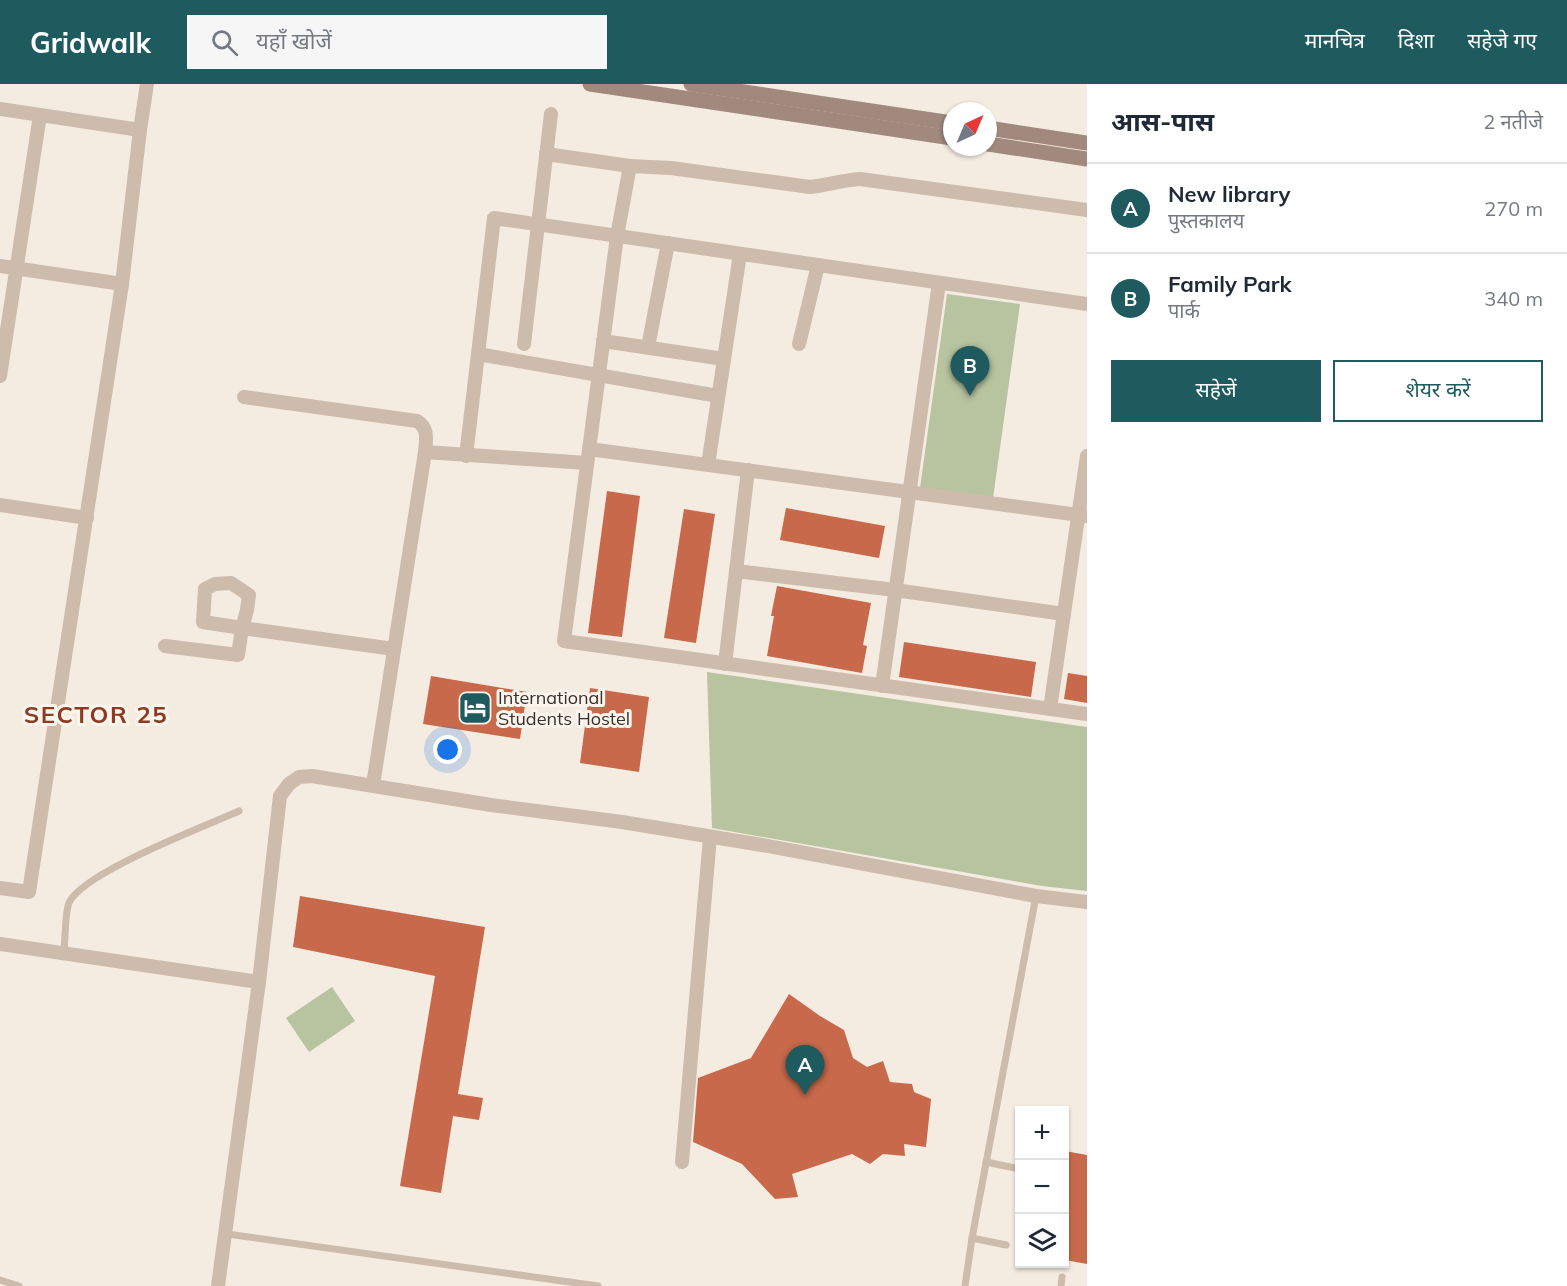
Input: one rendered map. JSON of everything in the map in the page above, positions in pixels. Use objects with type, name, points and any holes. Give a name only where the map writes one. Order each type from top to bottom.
[{"type":"main road","points":[[590,84],[943,137]]},
{"type":"main road","points":[[696,84],[943,122]]},
{"type":"main road","points":[[997,129],[1087,143]]},
{"type":"main road","points":[[997,145],[1087,159]]},
{"type":"street","points":[[0,888],[29,892],[122,284],[147,84]]},
{"type":"street","points":[[0,109],[140,130]]},
{"type":"street","points":[[524,344],[550,114]]},
{"type":"street","points":[[0,376],[40,115]]},
{"type":"street","points":[[546,154],[810,187],[826,186],[842,180],[860,179],[1087,210]]},
{"type":"street","points":[[630,166],[617,236],[564,641],[1087,714]]},
{"type":"street","points":[[466,456],[494,218],[1087,304]]},
{"type":"street","points":[[648,347],[668,243]]},
{"type":"street","points":[[708,465],[740,254]]},
{"type":"street","points":[[799,344],[818,265]]},
{"type":"street","points":[[0,266],[122,284]]},
{"type":"street","points":[[882,686],[939,283]]},
{"type":"street","points":[[603,341],[724,359]]},
{"type":"street","points":[[478,354],[718,396]]},
{"type":"street","points":[[244,397],[417,421],[423,424],[426,430],[425,452],[372,784]]},
{"type":"street","points":[[425,452],[466,456],[588,456],[708,465],[1083,516]]},
{"type":"street","points":[[1050,709],[1064,614],[1083,516],[1087,456]]},
{"type":"street","points":[[725,664],[748,470]]},
{"type":"street","points":[[0,506],[87,518]]},
{"type":"street","points":[[736,571],[895,590],[1064,614]]},
{"type":"street","points":[[165,646],[238,655],[242,628],[394,649]]},
{"type":"street","points":[[218,1286],[259,982],[280,796],[289,784],[299,777],[312,776],[372,784],[491,805],[622,822],[1036,897],[1087,902]]},
{"type":"street","points":[[682,1162],[710,837]]},
{"type":"street","points":[[0,944],[259,982]]},
{"type":"lane","points":[[64,953],[69,903],[79,889],[120,864],[239,811]]},
{"type":"lane","points":[[965,1286],[1036,897]]},
{"type":"lane","points":[[986,1162],[1015,1168]]},
{"type":"lane","points":[[226,1234],[598,1286]]},
{"type":"lane","points":[[972,1238],[1006,1245]]},
{"type":"lane","points":[[1061,1286],[1062,1278]]},
{"type":"lane","points":[[0,1280],[19,1286]]},
{"type":"green space","points":[[947,294],[1020,304],[993,498],[920,488]]},
{"type":"green space","points":[[707,672],[1087,727],[1087,891],[1042,886],[712,828]]},
{"type":"green space","points":[[332,987],[355,1021],[309,1052],[286,1018]]},
{"type":"building","points":[[607,491],[640,496],[622,637],[588,633]]},
{"type":"building","points":[[786,508],[885,526],[879,558],[780,540]]},
{"type":"building","points":[[684,509],[715,514],[696,643],[664,638]]},
{"type":"building","points":[[777,586],[871,603],[863,645],[867,646],[862,673],[767,656]]},
{"type":"building","points":[[904,642],[1036,662],[1031,697],[899,677]]},
{"type":"building","points":[[1068,673],[1087,676],[1087,703],[1064,699]]},
{"type":"building","name":"International Students Hostel","points":[[431,676],[527,692],[520,739],[423,724]]},
{"type":"building","points":[[590,688],[649,697],[639,772],[580,763]]},
{"type":"building","points":[[300,896],[485,927],[458,1094],[483,1098],[479,1120],[453,1116],[441,1193],[400,1186],[435,976],[293,947]]},
{"type":"building","points":[[789,994],[844,1030],[853,1058],[867,1067],[883,1061],[890,1082],[912,1084],[914,1092],[931,1099],[926,1147],[904,1144],[905,1156],[883,1154],[870,1164],[852,1154],[792,1174],[798,1197],[775,1199],[742,1164],[693,1142],[698,1078],[751,1058]]},
{"type":"building","points":[[1069,1152],[1087,1155],[1087,1264],[1069,1261]]},
{"type":"place","name":"Family Park","points":[[970,396]]},
{"type":"place","name":"International Students Hostel","points":[[475,708]]},
{"type":"place","name":"New library","points":[[805,1095]]},
{"type":"district","name":"SECTOR 25","points":[[96,715]]}]
